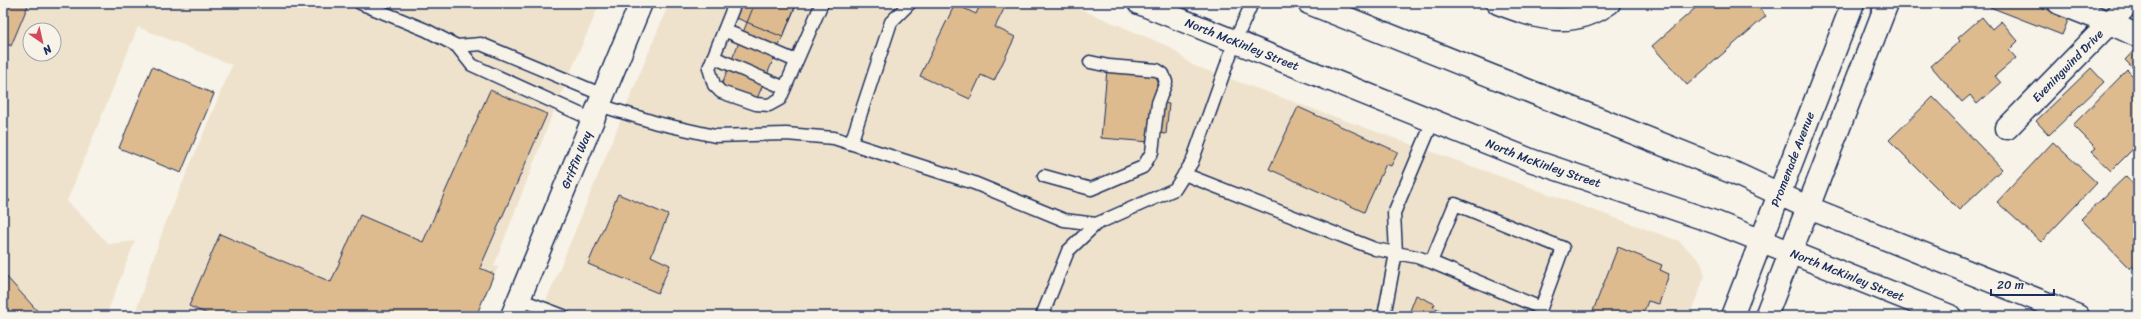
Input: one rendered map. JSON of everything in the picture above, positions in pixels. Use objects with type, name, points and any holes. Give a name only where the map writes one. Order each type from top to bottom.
[{"type":"main road","name":"Griffin Way","points":[[516,307],[641,3]]},
{"type":"main road","name":"North McKinley Street","points":[[1139,3],[1533,161],[1763,241],[1950,316]]},
{"type":"main road","points":[[1309,3],[1734,173],[1807,207],[2078,316]]},
{"type":"main road","points":[[1498,3],[1524,13],[1559,21],[1595,13],[1609,3]]},
{"type":"main road","name":"Promenade Avenue","points":[[1732,316],[1763,241],[1779,194],[1854,3]]},
{"type":"main road","points":[[1766,316],[1887,3]]},
{"type":"main road","points":[[2059,3],[2110,23],[2138,36]]},
{"type":"main road","name":"Eveningwind Drive","points":[[2007,128],[2129,3]]},
{"type":"lane","points":[[360,3],[426,30],[457,46],[472,65],[599,107],[657,123],[715,136],[786,134],[834,138],[974,183],[1064,220],[1096,224]]},
{"type":"lane","points":[[735,3],[709,68],[714,85],[721,92],[756,104],[769,105],[780,99],[822,3]]},
{"type":"lane","points":[[851,143],[891,22],[910,3]]},
{"type":"lane","points":[[1042,316],[1068,251],[1096,224],[1175,189],[1192,162],[1235,41],[1252,3]]},
{"type":"lane","points":[[724,30],[796,61]]},
{"type":"lane","points":[[457,46],[481,44],[599,107]]},
{"type":"lane","points":[[713,57],[785,88]]},
{"type":"lane","points":[[1044,176],[1091,189],[1143,167],[1152,152],[1158,103],[1166,82],[1163,74],[1158,70],[1109,66],[1090,62]]},
{"type":"lane","points":[[1384,316],[1396,253],[1394,213],[1433,120]]},
{"type":"lane","points":[[1184,174],[1375,249],[1417,256],[1539,312],[1563,248],[1455,204],[1431,262]]},
{"type":"lane","points":[[516,307],[564,316]]},
{"type":"shaded area","points":[[3,3],[600,3],[551,118],[494,266],[498,267],[476,316],[134,316],[164,227],[232,65],[138,27],[67,201],[109,244],[135,241],[106,316],[3,316]]},
{"type":"shaded area","points":[[669,3],[1066,3],[1170,47],[1192,65],[1679,241],[1701,262],[1705,276],[1689,316],[540,316]]},
{"type":"building","points":[[3,3],[29,3],[11,46],[3,42]]},
{"type":"building","points":[[740,3],[785,3],[795,7],[783,37],[734,17]]},
{"type":"building","points":[[755,3],[797,3],[756,101],[721,86]]},
{"type":"building","points":[[981,3],[1007,3],[995,27],[1015,37],[994,81],[981,75],[970,99],[920,76],[955,4],[976,14]]},
{"type":"building","points":[[1701,3],[1754,3],[1766,16],[1687,85],[1652,46]]},
{"type":"building","points":[[1992,3],[2031,3],[2069,18],[2062,35],[1990,7]]},
{"type":"building","points":[[1982,17],[1992,29],[2001,21],[2018,41],[2009,50],[2016,58],[1995,76],[2001,83],[1977,104],[1970,95],[1962,102],[1931,66],[1960,41],[1958,38]]},
{"type":"building","points":[[2138,46],[2138,73],[2125,60]]},
{"type":"building","points":[[152,67],[214,94],[181,173],[119,148]]},
{"type":"building","points":[[2091,68],[2104,82],[2049,135],[2036,121]]},
{"type":"building","points":[[1107,69],[1158,73],[1155,102],[1169,104],[1166,134],[1150,132],[1150,142],[1101,138]]},
{"type":"building","points":[[2127,70],[2138,81],[2138,144],[2111,171],[2091,152],[2096,148],[2073,125]]},
{"type":"building","points":[[490,90],[547,114],[480,268],[494,274],[476,316],[212,316],[189,306],[220,234],[331,282],[360,215],[423,242]]},
{"type":"building","points":[[1933,97],[2002,169],[1959,210],[1889,140]]},
{"type":"building","points":[[1298,107],[1398,152],[1391,166],[1386,164],[1364,212],[1269,169]]},
{"type":"building","points":[[2053,142],[2097,183],[2041,242],[1997,202]]},
{"type":"building","points":[[2126,176],[2138,189],[2138,272],[2132,266],[2130,269],[2081,219]]},
{"type":"building","points":[[3,193],[10,201],[3,207]]},
{"type":"building","points":[[618,194],[668,215],[651,256],[670,265],[658,293],[588,264]]},
{"type":"building","points":[[1618,247],[1662,265],[1660,270],[1669,274],[1659,304],[1648,301],[1642,316],[1591,316]]},
{"type":"building","points":[[3,273],[42,316],[3,316]]},
{"type":"building","points":[[1416,295],[1435,304],[1433,307],[1455,316],[1408,316]]}]
